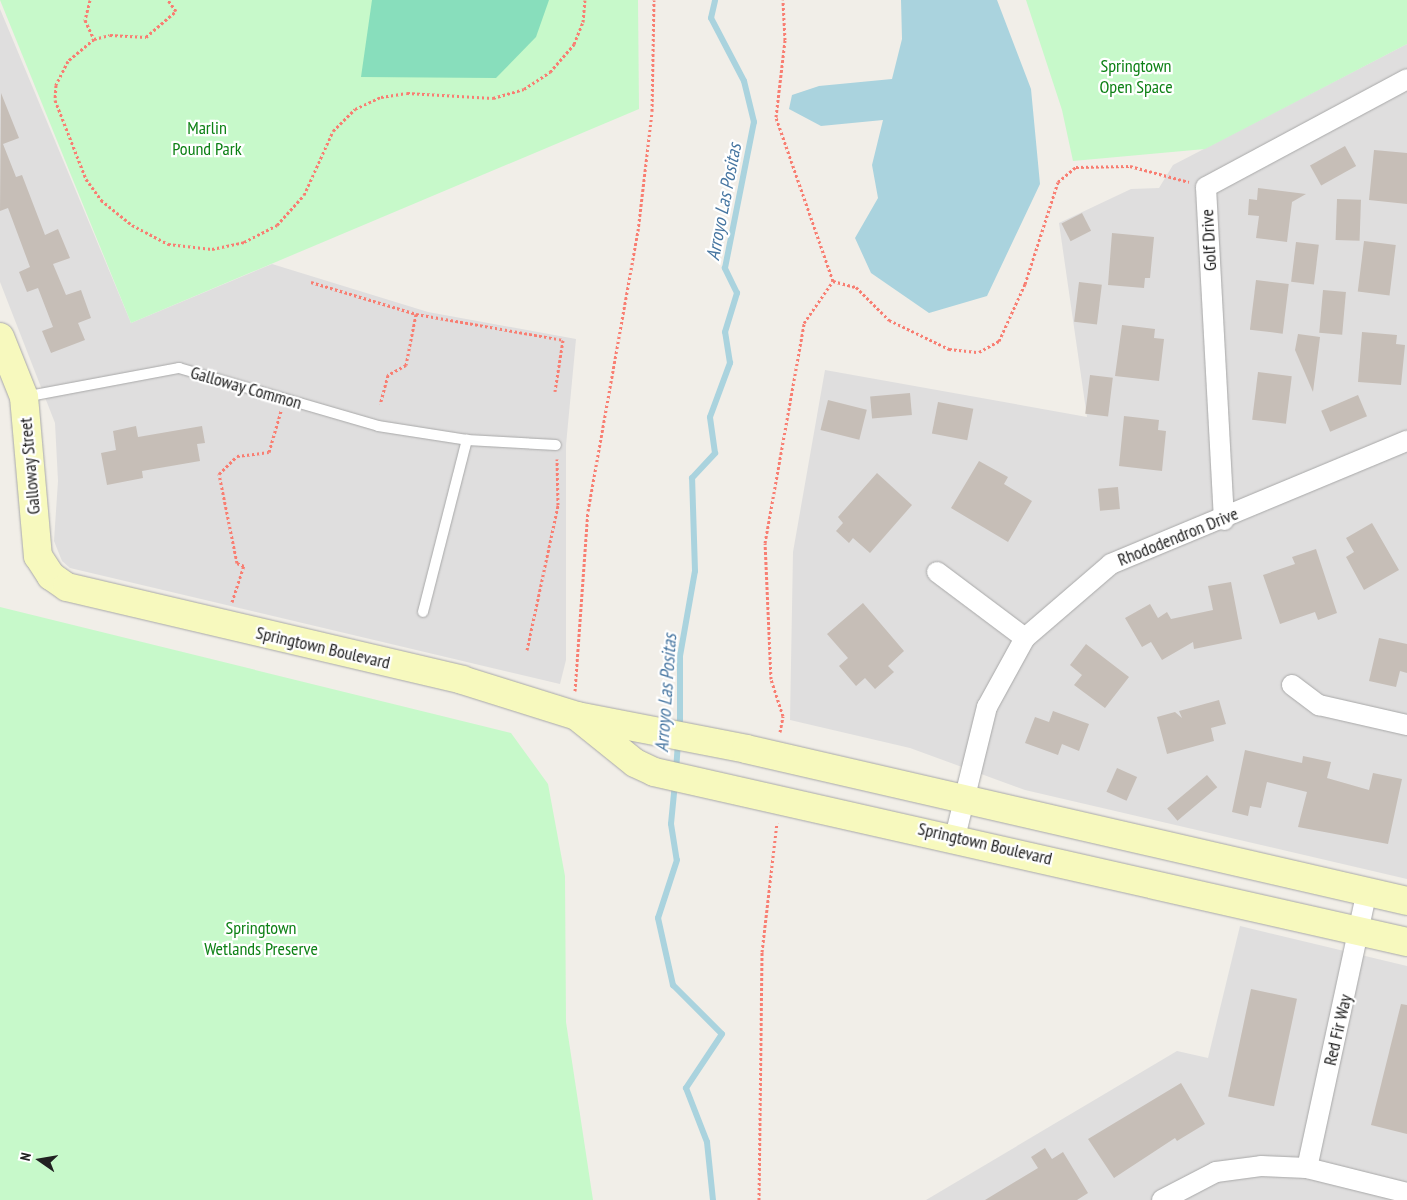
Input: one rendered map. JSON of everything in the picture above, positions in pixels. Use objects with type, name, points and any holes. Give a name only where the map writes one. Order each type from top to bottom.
[{"type":"street","name":"Golf Drive","points":[[1224,520],[1206,187],[1407,79]]},
{"type":"street","name":"Galloway Street","points":[[0,337],[24,397],[38,556],[51,576],[67,587]]},
{"type":"street","name":"Rhododendron Drive","points":[[955,837],[987,708],[1025,638],[1111,564],[1224,520],[1407,441]]},
{"type":"street","points":[[937,572],[1025,638]]},
{"type":"street","name":"Springtown Boulevard","points":[[67,587],[462,680],[577,716],[662,730],[1407,901]]},
{"type":"street","points":[[1292,685],[1320,705],[1407,725]]},
{"type":"street","name":"Springtown Boulevard","points":[[577,716],[635,764],[654,772],[955,837],[1407,942]]},
{"type":"street","name":"Red Fir Way","points":[[1307,1168],[1367,892]]},
{"type":"street","points":[[1162,1200],[1216,1172],[1261,1166],[1307,1168],[1407,1193]]},
{"type":"lane","name":"Galloway Common","points":[[24,397],[179,368],[378,426],[467,440],[556,445]]},
{"type":"lane","points":[[423,612],[467,440]]},
{"type":"path","points":[[90,0],[86,20],[94,39]]},
{"type":"path","points":[[168,0],[176,11],[146,37],[110,35],[94,39],[68,61],[56,85],[62,125],[86,179],[101,200],[132,225],[168,244],[212,249],[244,242],[277,225],[304,195],[333,131],[355,109],[381,97],[407,93],[493,98],[524,90],[550,72],[574,44],[583,22],[585,0]]},
{"type":"path","points":[[577,716],[574,680],[588,511],[638,231],[652,111],[654,0]]},
{"type":"path","points":[[783,0],[785,40],[776,117],[833,281]]},
{"type":"path","points":[[833,281],[856,287],[889,320],[941,345],[979,352],[999,341],[1025,284],[1058,182],[1076,166],[1130,166],[1206,187]]},
{"type":"path","points":[[778,739],[783,716],[771,679],[765,542],[804,324],[833,281]]},
{"type":"path","points":[[311,282],[416,314],[563,340],[555,391]]},
{"type":"path","points":[[380,404],[388,375],[406,365],[416,314]]},
{"type":"path","points":[[230,610],[244,566],[237,562],[219,474],[237,456],[269,452],[273,447],[286,399]]},
{"type":"path","points":[[527,650],[558,505],[556,445]]},
{"type":"path","points":[[760,1200],[762,952],[777,820]]},
{"type":"shaded area","points":[[0,9],[131,323],[272,264],[428,312],[576,339],[566,445],[566,660],[560,684],[70,568],[62,561],[54,541],[58,481],[55,423],[0,282]]},
{"type":"shaded area","points":[[1407,44],[1407,879],[1025,790],[910,748],[790,720],[793,552],[825,370],[1087,417],[1059,223],[1131,189],[1159,188],[1173,165]]},
{"type":"shaded area","points":[[1240,926],[1407,966],[1407,1200],[926,1200],[1177,1051],[1208,1058]]},
{"type":"green space","name":"Marlin Pound Park","points":[[0,0],[638,0],[639,109],[131,323]]},
{"type":"green space","points":[[372,0],[549,0],[536,37],[496,78],[361,77]]},
{"type":"green space","name":"Springtown Open Space","points":[[1026,0],[1407,0],[1407,44],[1205,149],[1073,161],[1062,110]]},
{"type":"green space","name":"Springtown Wetlands Preserve","points":[[0,607],[511,733],[548,784],[565,876],[566,1022],[593,1200],[0,1200]]},
{"type":"water","points":[[901,0],[997,0],[1031,89],[1040,184],[987,296],[929,313],[871,273],[855,238],[878,198],[872,165],[883,120],[821,126],[789,109],[792,95],[819,86],[892,79],[902,39]]},
{"type":"building","points":[[1,93],[19,138],[3,144],[16,177],[22,175],[45,235],[58,229],[70,258],[53,264],[66,295],[81,290],[91,318],[78,323],[85,340],[51,353],[42,331],[53,327],[38,288],[27,292],[19,272],[30,267],[8,208],[0,211]]},
{"type":"building","points":[[1345,146],[1356,166],[1321,186],[1310,165]]},
{"type":"building","points":[[1374,150],[1407,153],[1407,204],[1369,200]]},
{"type":"building","points":[[1258,188],[1306,194],[1292,202],[1287,242],[1256,238],[1259,216],[1248,215],[1249,199],[1257,200]]},
{"type":"building","points":[[1337,199],[1361,200],[1360,241],[1336,240]]},
{"type":"building","points":[[1082,213],[1091,231],[1071,241],[1062,223]]},
{"type":"building","points":[[1112,233],[1154,237],[1150,278],[1145,278],[1144,288],[1108,285]]},
{"type":"building","points":[[1364,241],[1396,245],[1390,296],[1358,292]]},
{"type":"building","points":[[1296,242],[1319,245],[1314,285],[1291,282]]},
{"type":"building","points":[[1256,280],[1289,284],[1283,334],[1250,330]]},
{"type":"building","points":[[1079,282],[1102,285],[1097,325],[1074,322]]},
{"type":"building","points":[[1323,290],[1346,292],[1342,335],[1319,333]]},
{"type":"building","points":[[1122,325],[1155,329],[1154,338],[1164,339],[1159,381],[1115,376]]},
{"type":"building","points":[[1362,332],[1397,335],[1396,344],[1405,345],[1401,385],[1358,382]]},
{"type":"building","points":[[1298,334],[1320,337],[1313,392],[1295,350]]},
{"type":"building","points":[[1258,372],[1292,376],[1286,424],[1252,420]]},
{"type":"building","points":[[1090,375],[1113,378],[1108,417],[1085,414]]},
{"type":"building","points":[[910,393],[912,415],[872,418],[870,396]]},
{"type":"building","points":[[1358,395],[1367,416],[1330,432],[1321,411]]},
{"type":"building","points":[[828,400],[867,410],[859,440],[821,430]]},
{"type":"building","points":[[938,402],[973,409],[967,440],[932,433]]},
{"type":"building","points":[[1124,416],[1159,420],[1158,430],[1166,431],[1162,471],[1119,466]]},
{"type":"building","points":[[136,426],[138,437],[202,426],[205,443],[197,444],[200,461],[142,471],[143,478],[107,485],[101,453],[116,450],[113,431]]},
{"type":"building","points":[[979,461],[1008,477],[1004,484],[1032,501],[1008,542],[951,508]]},
{"type":"building","points":[[877,473],[912,505],[870,553],[853,538],[849,543],[836,531],[843,523],[838,517]]},
{"type":"building","points":[[1118,487],[1120,509],[1100,511],[1098,489]]},
{"type":"building","points":[[1372,523],[1399,570],[1364,590],[1346,557],[1354,552],[1346,538]]},
{"type":"building","points":[[1316,549],[1337,613],[1318,620],[1315,612],[1280,624],[1263,575],[1295,564],[1292,557]]},
{"type":"building","points":[[1231,582],[1242,639],[1194,649],[1193,642],[1162,660],[1151,642],[1142,647],[1125,618],[1150,604],[1158,618],[1167,612],[1171,619],[1213,610],[1208,586]]},
{"type":"building","points":[[863,603],[904,651],[888,666],[894,672],[875,689],[865,678],[856,686],[839,666],[848,658],[827,634]]},
{"type":"building","points":[[1379,638],[1407,644],[1407,673],[1400,671],[1396,687],[1369,681]]},
{"type":"building","points":[[1086,644],[1129,677],[1105,708],[1074,685],[1082,675],[1070,665]]},
{"type":"building","points":[[1219,700],[1226,724],[1211,728],[1214,741],[1167,754],[1157,717],[1175,712],[1182,718],[1179,711]]},
{"type":"building","points":[[1053,711],[1089,724],[1079,751],[1062,744],[1058,755],[1025,743],[1035,717],[1049,722]]},
{"type":"building","points":[[1245,750],[1302,763],[1303,756],[1331,762],[1327,778],[1369,790],[1373,773],[1402,779],[1388,844],[1298,827],[1307,792],[1267,782],[1261,808],[1250,806],[1248,816],[1232,812]]},
{"type":"building","points":[[1117,768],[1137,777],[1127,801],[1106,792]]},
{"type":"building","points":[[1207,775],[1217,787],[1177,821],[1167,808]]},
{"type":"building","points":[[1251,989],[1297,999],[1274,1106],[1228,1097]]},
{"type":"building","points":[[1401,1004],[1407,1005],[1407,1134],[1371,1125]]},
{"type":"building","points":[[1181,1083],[1205,1124],[1177,1141],[1175,1138],[1114,1178],[1088,1139]]},
{"type":"building","points":[[1045,1148],[1052,1159],[1063,1152],[1088,1193],[1077,1200],[985,1200],[1038,1168],[1031,1157]]},
{"type":"waterway","name":"Arroyo Las Positas","points":[[680,728],[680,656],[695,571],[692,478],[715,453],[710,417],[730,363],[725,332],[737,293],[725,268],[754,122],[744,81],[711,18],[715,0]]},
{"type":"waterway","name":"Arroyo Las Positas","points":[[676,771],[678,743]]},
{"type":"waterway","name":"Arroyo Las Positas","points":[[675,783],[671,824],[677,860],[658,918],[673,985],[722,1034],[686,1088],[707,1142],[713,1200]]}]
